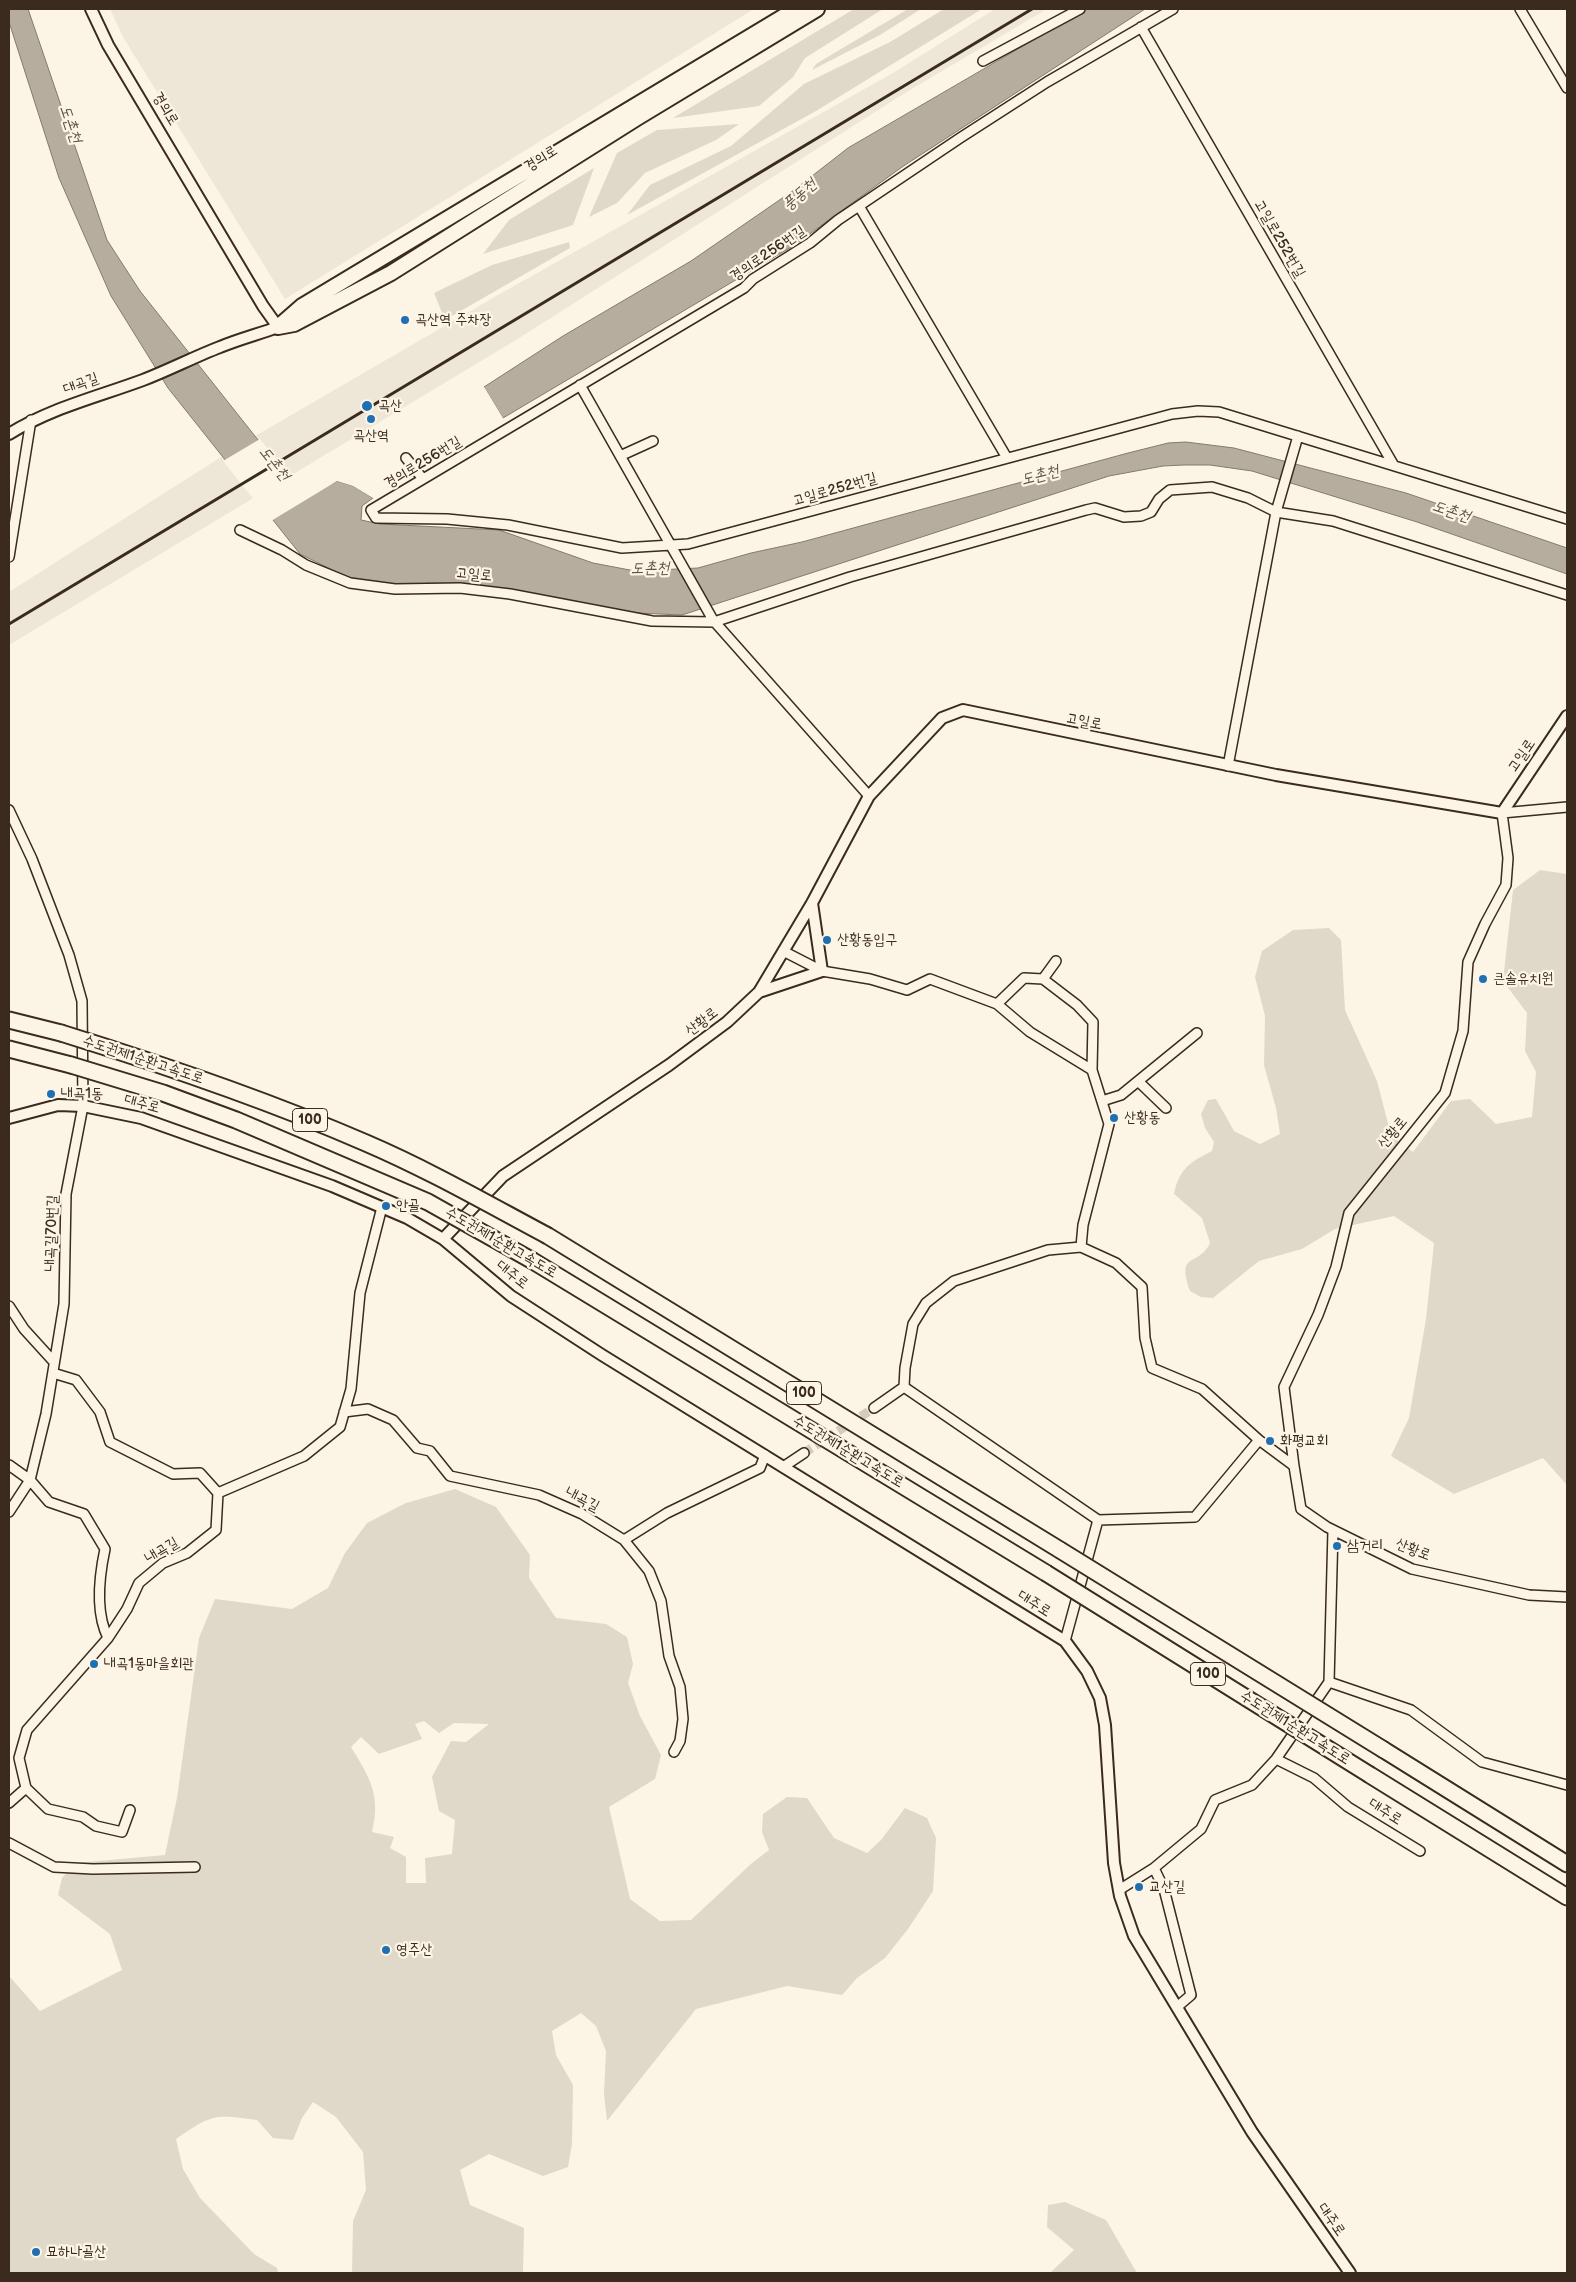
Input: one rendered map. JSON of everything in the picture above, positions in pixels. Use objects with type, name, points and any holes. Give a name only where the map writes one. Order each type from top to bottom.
[{"type":"highway","name":"수도권제1순환고속도로","points":[[9,1020],[61,1033],[200,1078],[367,1143],[445,1181],[548,1236],[1567,1864]]},
{"type":"highway","name":"수도권제1순환고속도로","points":[[9,1049],[71,1065],[163,1093],[236,1120],[428,1202],[533,1261],[1046,1573],[1567,1897]]},
{"type":"main road","name":"경의로","points":[[278,327],[288,316],[310,301],[796,9]]},
{"type":"main road","name":"경의로","points":[[278,327],[294,324],[391,272],[637,118],[817,9]]},
{"type":"street","name":"경의로","points":[[91,9],[108,45],[262,306],[278,327]]},
{"type":"street","points":[[983,61],[1080,9]]},
{"type":"street","name":"경의로256번길","points":[[371,510],[744,288],[753,279],[810,243],[859,206],[1039,87],[1173,9]]},
{"type":"street","points":[[1520,9],[1567,88]]},
{"type":"street","name":"고일로252번길","points":[[1140,27],[1393,464]]},
{"type":"street","points":[[859,206],[1007,458]]},
{"type":"street","name":"대곡길","points":[[9,434],[31,420],[66,405],[143,380],[200,356],[278,327]]},
{"type":"street","points":[[580,386],[713,621],[869,796]]},
{"type":"street","name":"고일로252번길","points":[[371,510],[376,518],[447,520],[508,525],[622,548],[670,547],[721,536],[1172,414],[1198,411],[1219,412],[1567,519]]},
{"type":"street","points":[[9,557],[31,420]]},
{"type":"street","points":[[1228,766],[1277,508],[1298,436]]},
{"type":"street","points":[[620,456],[653,441]]},
{"type":"street","points":[[406,458],[423,479]]},
{"type":"street","name":"고일로","points":[[240,530],[282,550],[306,565],[350,583],[395,589],[467,588],[510,594],[652,621],[713,621],[850,577],[1095,508],[1124,517],[1141,516],[1151,512],[1158,499],[1170,490],[1212,487],[1277,508],[1333,521],[1567,595]]},
{"type":"street","name":"고일로","points":[[784,951],[812,904],[869,796],[942,718],[963,710],[1228,766],[1375,793],[1502,813],[1567,806]]},
{"type":"street","name":"고일로","points":[[1502,813],[1567,716]]},
{"type":"street","points":[[9,810],[42,885],[69,955],[82,1001],[83,1106]]},
{"type":"street","name":"산황로","points":[[1502,813],[1508,858],[1506,885],[1485,924],[1468,962],[1463,1031],[1445,1093],[1349,1213],[1336,1267],[1318,1315],[1284,1387],[1301,1509],[1333,1530],[1412,1569],[1529,1595],[1567,1597]]},
{"type":"street","points":[[812,904],[822,971]]},
{"type":"street","points":[[784,951],[822,971],[870,979],[907,990],[930,979],[997,1004],[1030,1032],[1092,1070]]},
{"type":"street","name":"산황로","points":[[443,1239],[503,1176],[669,1065],[727,1022],[759,992],[784,951]]},
{"type":"street","points":[[1043,980],[1056,961]]},
{"type":"street","points":[[759,992],[822,971]]},
{"type":"street","points":[[997,1004],[1024,978],[1043,980],[1077,1005],[1094,1022],[1092,1070],[1109,1124],[1083,1225],[1082,1248]]},
{"type":"street","points":[[1102,1101],[1120,1095],[1197,1033]]},
{"type":"street","points":[[1138,1082],[1166,1108]]},
{"type":"street","name":"대주로","points":[[9,1118],[58,1105],[83,1106],[141,1118],[332,1186],[382,1207],[443,1239],[511,1296],[602,1355],[1065,1640],[1087,1671],[1100,1698],[1105,1725],[1114,1863],[1119,1890],[1134,1936],[1252,2132],[1350,2273]]},
{"type":"street","name":"내곡길70번길","points":[[30,1480],[46,1414],[64,1304],[66,1194],[83,1106]]},
{"type":"street","points":[[52,1373],[76,1380],[100,1412],[110,1442],[173,1474],[200,1473],[218,1493],[304,1456],[340,1427],[351,1389],[360,1293],[382,1207]]},
{"type":"street","points":[[904,1387],[905,1368],[913,1324],[926,1303],[947,1286],[954,1281],[1048,1250],[1082,1248],[1116,1263],[1142,1286],[1145,1338],[1152,1368],[1202,1389],[1259,1440],[1294,1466]]},
{"type":"street","points":[[9,1306],[24,1329],[54,1362]]},
{"type":"street","points":[[904,1387],[1098,1520],[1196,1517],[1259,1440]]},
{"type":"street","points":[[874,1408],[904,1387]]},
{"type":"street","name":"내곡길","points":[[344,1412],[368,1409],[394,1420],[417,1448],[430,1451],[450,1476],[538,1495],[582,1514],[624,1540]]},
{"type":"street","points":[[784,1467],[804,1453]]},
{"type":"street","points":[[674,1752],[680,1742],[683,1719],[680,1687],[668,1656],[661,1601],[649,1571],[624,1540],[667,1513],[760,1468],[765,1456]]},
{"type":"street","points":[[9,1465],[30,1480],[49,1502],[84,1514],[105,1549],[100,1570],[101,1623],[108,1638]]},
{"type":"street","points":[[9,1512],[30,1480]]},
{"type":"street","name":"내곡길","points":[[26,1788],[19,1758],[27,1730],[108,1638],[139,1583],[163,1563],[188,1553],[216,1530],[218,1493]]},
{"type":"street","points":[[1065,1640],[1098,1520]]},
{"type":"street","points":[[1119,1890],[1154,1868],[1201,1829],[1215,1800],[1252,1785],[1276,1759],[1329,1682],[1333,1530]]},
{"type":"street","points":[[1329,1682],[1411,1710],[1482,1762],[1567,1785]]},
{"type":"street","points":[[9,1761],[19,1758]]},
{"type":"street","name":"대주로","points":[[1276,1759],[1314,1778],[1348,1807],[1420,1851]]},
{"type":"street","points":[[9,1803],[26,1788],[48,1809],[83,1816],[96,1826],[122,1832],[130,1810]]},
{"type":"street","points":[[9,1843],[54,1867],[93,1869],[195,1867]]},
{"type":"street","points":[[1154,1868],[1164,1889],[1191,1995],[1177,2007]]},
{"type":"shaded area","points":[[110,9],[754,9],[285,299],[123,37]]},
{"type":"shaded area","points":[[854,9],[883,9],[805,58],[793,77],[759,106],[673,118]]},
{"type":"shaded area","points":[[908,9],[921,9],[880,35],[812,70],[816,64]]},
{"type":"shaded area","points":[[944,9],[982,9],[816,111],[627,215],[650,185],[731,146],[804,84],[890,42]]},
{"type":"shaded area","points":[[995,9],[1047,9],[905,93],[516,340],[9,645],[9,592],[243,443],[498,295],[893,73]]},
{"type":"shaded area","points":[[739,124],[716,140],[645,173],[617,203],[589,217],[617,153],[657,130]]},
{"type":"shaded area","points":[[594,168],[573,225],[483,254],[509,220]]},
{"type":"shaded area","points":[[569,242],[570,248],[445,320],[434,293],[492,265]]},
{"type":"shaded area","points":[[1540,870],[1567,874],[1567,1485],[1543,1458],[1454,1494],[1391,1456],[1409,1418],[1426,1319],[1434,1243],[1394,1216],[1335,1229],[1302,1249],[1259,1261],[1213,1298],[1201,1297],[1190,1291],[1186,1278],[1187,1264],[1205,1251],[1210,1243],[1202,1218],[1174,1194],[1182,1172],[1197,1159],[1212,1151],[1214,1142],[1205,1128],[1201,1114],[1208,1100],[1216,1099],[1234,1131],[1260,1144],[1280,1134],[1276,1108],[1264,1065],[1265,1016],[1255,977],[1262,951],[1293,930],[1329,928],[1341,940],[1345,1010],[1377,1081],[1391,1135],[1413,1152],[1451,1101],[1470,1099],[1496,1124],[1532,1117],[1536,1072],[1525,1051],[1527,1013],[1503,981],[1513,890]]},
{"type":"shaded area","points":[[455,1489],[496,1507],[530,1555],[529,1578],[556,1618],[606,1624],[627,1637],[633,1664],[628,1683],[640,1716],[661,1755],[655,1779],[609,1807],[630,1899],[660,1921],[691,1920],[752,1863],[769,1850],[762,1832],[763,1814],[787,1797],[807,1798],[834,1838],[867,1853],[881,1840],[905,1808],[927,1818],[936,1838],[933,1891],[908,1929],[885,1958],[857,1978],[842,1995],[787,1986],[696,2009],[607,2121],[604,2094],[606,2051],[596,2026],[581,2013],[552,2031],[556,2055],[573,2085],[572,2144],[568,2167],[543,2176],[489,2154],[460,2170],[470,2205],[524,2228],[523,2273],[352,2273],[353,2221],[366,2190],[363,2152],[336,2117],[313,2102],[302,2118],[293,2140],[273,2138],[257,2120],[231,2117],[206,2120],[176,2139],[183,2169],[200,2198],[254,2254],[277,2268],[278,2273],[9,2273],[9,1976],[40,2011],[122,1970],[110,1934],[58,1895],[62,1878],[76,1863],[165,1855],[177,1798],[199,1638],[215,1599],[292,1609],[328,1588],[345,1553],[367,1523],[406,1503]],"holes":[[[424,1721],[439,1733],[454,1723],[489,1724],[466,1742],[451,1741],[432,1777],[439,1811],[455,1820],[452,1854],[425,1858],[426,1883],[406,1883],[406,1857],[390,1848],[394,1837],[372,1832],[375,1807],[372,1787],[364,1768],[351,1747],[361,1737],[379,1754],[422,1739],[415,1724]]]},
{"type":"shaded area","points":[[1065,2202],[1106,2220],[1137,2273],[1050,2273],[1074,2250],[1047,2227],[1048,2205]]},
{"type":"water","name":"도촌천","points":[[9,9],[28,9],[107,240],[140,291],[304,498],[337,481],[353,486],[373,498],[362,506],[361,520],[380,524],[499,530],[593,563],[635,571],[698,568],[751,553],[802,542],[1128,453],[1168,443],[1186,442],[1234,448],[1406,493],[1567,548],[1567,574],[1417,522],[1252,471],[1210,465],[1184,465],[1163,466],[1109,476],[682,615],[637,613],[529,593],[459,584],[385,584],[353,580],[300,554],[168,388],[111,296],[59,178],[9,22]]},
{"type":"water","name":"풍동천","points":[[1087,9],[1145,9],[902,167],[793,246],[503,418],[484,387],[563,336],[691,261],[794,190],[848,148]]},
{"type":"pier","points":[[483,385],[503,418],[501,419],[482,388]]},
{"type":"pier","points":[[260,439],[305,495],[338,478],[354,484],[375,497],[373,498],[353,486],[337,481],[271,521],[223,461]]},
{"type":"tunnel","points":[[804,1453],[874,1408]]},
{"type":"railway","points":[[9,624],[1032,9]]},
{"type":"place","name":"곡산역 주차장","points":[[405,320]]},
{"type":"place","name":"곡산","points":[[367,406]]},
{"type":"place","name":"곡산역","points":[[371,419]]},
{"type":"place","name":"산황동입구","points":[[827,940]]},
{"type":"place","name":"큰솔유치원","points":[[1483,979]]},
{"type":"place","name":"내곡1동","points":[[51,1094]]},
{"type":"place","name":"산황동","points":[[1114,1118]]},
{"type":"place","name":"안골","points":[[386,1206]]},
{"type":"place","name":"화평교회","points":[[1270,1441]]},
{"type":"place","name":"삼거리","points":[[1337,1546]]},
{"type":"place","name":"내곡1동마을회관","points":[[94,1664]]},
{"type":"place","name":"교산길","points":[[1139,1887]]},
{"type":"place","name":"영주산","points":[[386,1950]]},
{"type":"place","name":"묘하나골산","points":[[36,2252]]}]
